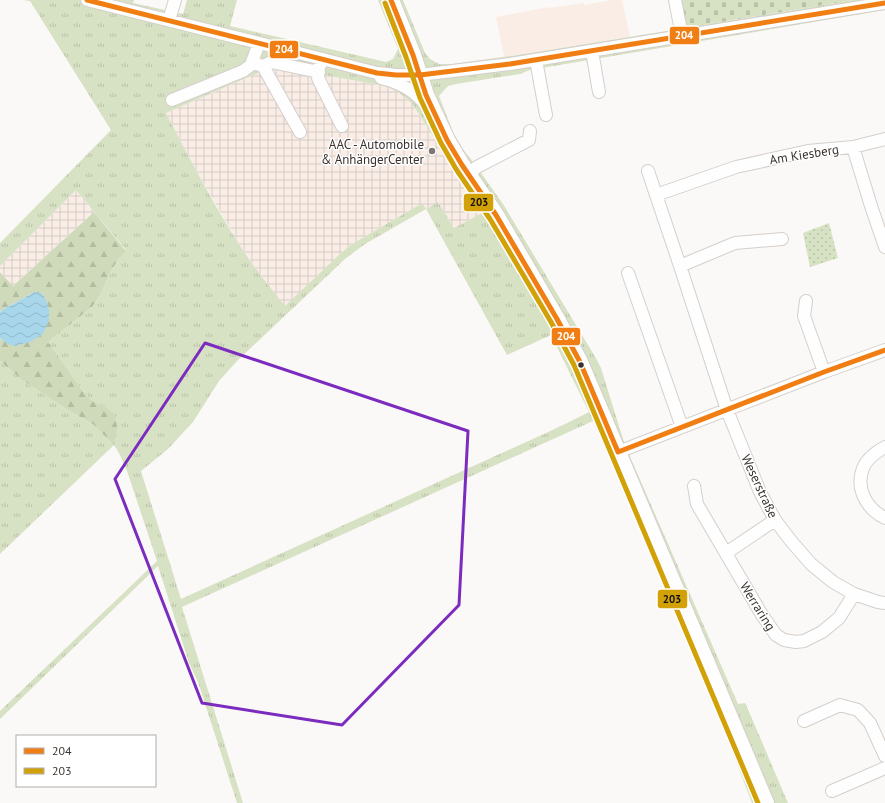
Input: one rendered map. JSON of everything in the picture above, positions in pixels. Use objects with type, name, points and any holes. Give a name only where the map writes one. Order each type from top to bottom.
[{"type":"main road","points":[[391,0],[413,55],[426,95],[446,140],[496,215],[568,338],[587,378],[766,803]]},
{"type":"street","points":[[87,0],[291,51],[321,65],[392,81],[413,91],[438,122]]},
{"type":"street","points":[[169,20],[175,0]]},
{"type":"street","points":[[675,0],[682,36]]},
{"type":"street","points":[[172,100],[257,65],[271,62],[321,65],[396,75],[420,75],[536,60],[885,3]]},
{"type":"street","points":[[259,43],[257,65],[300,132]]},
{"type":"street","points":[[592,51],[599,92]]},
{"type":"street","points":[[536,60],[546,115]]},
{"type":"street","points":[[321,65],[318,78],[342,126]]},
{"type":"street","points":[[468,174],[477,167],[529,140],[530,131]]},
{"type":"street","points":[[853,147],[885,139]]},
{"type":"street","name":"Am Kiesberg","points":[[656,195],[736,167],[808,151],[853,147],[885,247]]},
{"type":"street","points":[[648,171],[727,410]]},
{"type":"street","points":[[680,266],[735,243],[782,239]]},
{"type":"street","points":[[628,272],[682,427]]},
{"type":"street","points":[[806,301],[804,316],[824,372]]},
{"type":"street","points":[[618,452],[824,372],[885,350]]},
{"type":"street","name":"Weserstraße","points":[[727,410],[760,492],[791,542],[811,564],[833,582],[854,594],[885,603]]},
{"type":"street","points":[[885,446],[869,459],[863,468],[861,487],[863,496],[868,504],[874,511],[885,518]]},
{"type":"street","name":"Werraring","points":[[694,486],[697,504],[762,615],[776,635],[784,640],[796,642],[804,641],[822,632],[839,618],[854,594]]},
{"type":"street","points":[[726,553],[776,520]]},
{"type":"street","points":[[804,721],[840,705],[858,710],[870,723],[885,756]]},
{"type":"street","points":[[832,791],[885,768]]},
{"type":"highlighted area","points":[[205,343],[468,431],[459,605],[342,725],[202,703],[115,479]]},
{"type":"shaded area","points":[[612,0],[622,0],[630,37],[504,57],[496,17],[549,7],[584,3],[584,5]]},
{"type":"shaded area","points":[[274,66],[385,86],[392,88],[407,98],[484,212],[454,228],[438,202],[426,209],[419,205],[352,244],[285,307],[239,244],[197,172],[166,113]]},
{"type":"shaded area","points":[[76,190],[94,212],[13,286],[0,272],[0,266]]},
{"type":"green space","points":[[23,0],[134,0],[133,3],[183,14],[187,0],[237,0],[230,26],[386,62],[393,59],[398,49],[378,0],[403,0],[425,53],[430,59],[439,64],[452,64],[518,55],[853,0],[885,0],[885,10],[530,70],[520,74],[456,84],[448,86],[439,96],[457,142],[503,204],[601,368],[623,439],[631,459],[738,704],[745,703],[788,803],[752,803],[705,680],[606,448],[593,421],[182,607],[243,803],[237,803],[198,682],[189,663],[158,566],[0,719],[0,711],[157,561],[127,471],[114,445],[0,554],[0,361],[22,380],[94,425],[114,444],[105,406],[94,402],[86,395],[48,342],[92,307],[99,297],[118,258],[126,250],[76,190],[0,266],[0,243],[111,130],[30,1]],"holes":[[[274,66],[385,86],[393,89],[413,105],[456,172],[484,212],[454,228],[438,202],[426,209],[422,203],[352,244],[285,306],[250,260],[219,212],[166,113]],[[426,209],[507,355],[551,335],[589,412],[181,599],[141,471],[168,449],[193,422],[219,381],[238,360],[345,259],[365,244]]]},
{"type":"green space","points":[[679,0],[853,0],[685,28]]},
{"type":"green space","points":[[94,212],[126,251],[118,259],[99,297],[92,307],[48,342],[86,395],[94,402],[105,406],[115,416],[117,426],[114,445],[94,425],[22,380],[0,361],[0,338],[2,340],[34,292],[0,312],[0,272],[13,286]]},
{"type":"green space","points":[[829,223],[838,258],[810,267],[803,233]]},
{"type":"water","points":[[34,292],[41,293],[45,298],[49,310],[49,320],[43,334],[30,342],[15,346],[8,344],[0,338],[0,312]]},
{"type":"transit line","name":"204","points":[[87,0],[377,73],[396,75],[420,75],[510,64],[885,3]]},
{"type":"transit line","name":"204","points":[[391,0],[413,55],[426,95],[447,140],[496,215],[557,319],[580,362],[618,452]]},
{"type":"transit line","name":"203","points":[[385,3],[420,98],[441,143],[456,169],[490,219],[551,322],[574,365],[758,803]]},
{"type":"transit line","name":"204","points":[[618,452],[824,372],[885,350]]},
{"type":"place","name":"AAC - Automobile & AnhängerCenter","points":[[432,151]]}]
